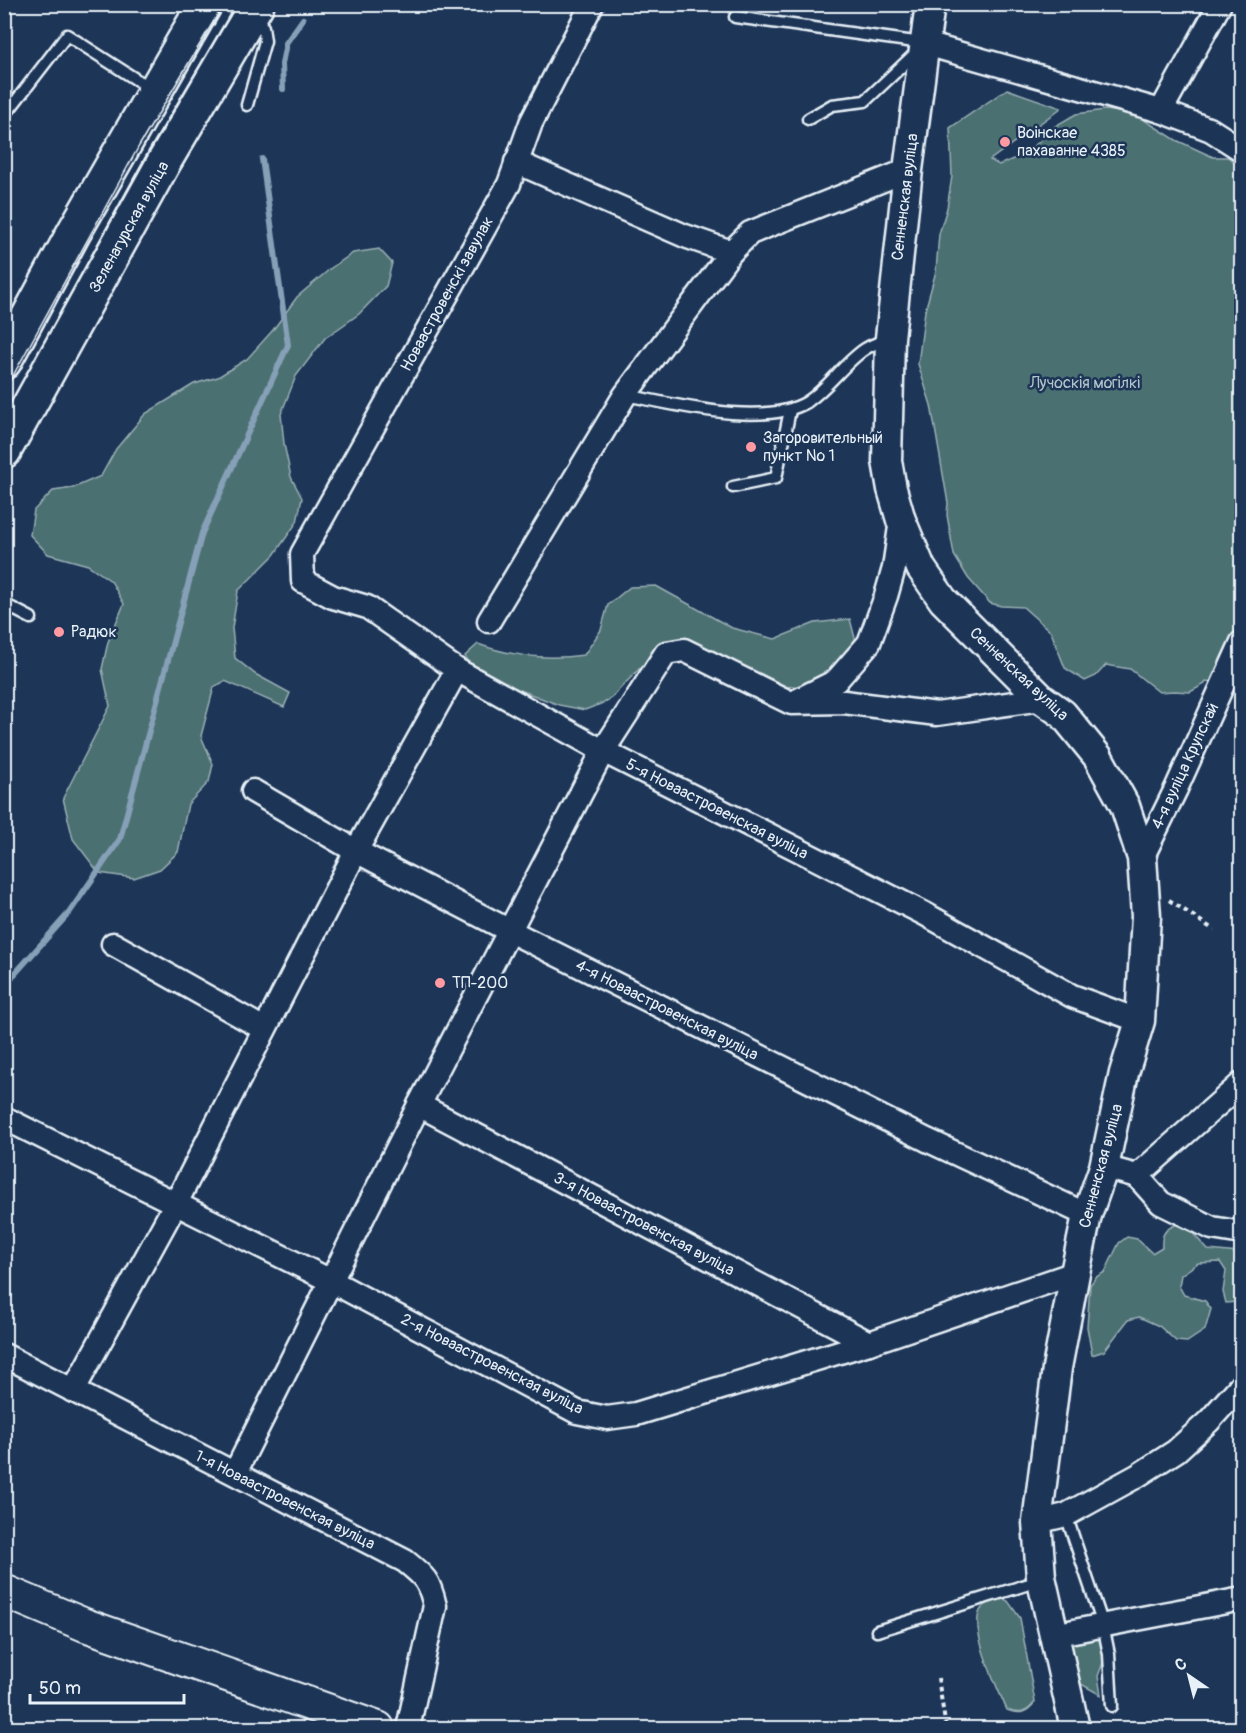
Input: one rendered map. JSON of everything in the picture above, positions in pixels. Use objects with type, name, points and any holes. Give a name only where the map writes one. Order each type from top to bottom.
[{"type":"main road","points":[[4,362],[74,232],[205,4]]},
{"type":"main road","name":"Зеленагурская вуліца","points":[[4,451],[164,162],[254,10]]},
{"type":"main road","points":[[4,1591],[85,1625],[378,1728]]},
{"type":"street","name":"Новаастровенскі завулак","points":[[303,581],[302,554],[509,184],[531,123],[592,4]]},
{"type":"street","name":"Сенненская вуліца","points":[[930,4],[908,170],[890,338],[887,461],[892,489],[901,520],[921,568],[943,600],[1042,699],[1063,714],[1098,757],[1125,806],[1143,871],[1146,916],[1140,1021],[1124,1072],[1104,1167],[1088,1215],[1075,1273],[1057,1368],[1037,1522],[1042,1580],[1075,1728]]},
{"type":"street","points":[[1161,111],[1220,4]]},
{"type":"street","points":[[926,44],[1161,111],[1211,130],[1242,150]]},
{"type":"street","points":[[516,162],[685,236],[731,252]]},
{"type":"street","points":[[489,621],[625,395],[731,252],[750,233],[908,170]]},
{"type":"street","points":[[791,703],[836,681],[869,643],[894,568],[901,520]]},
{"type":"street","name":"5-я Новаастровенская вуліца","points":[[303,581],[333,597],[367,608],[457,670],[603,751],[925,914],[1072,996],[1140,1021]]},
{"type":"street","points":[[236,1473],[419,1105],[603,751],[666,653],[684,650],[791,703],[844,702],[937,714],[1042,699]]},
{"type":"street","name":"4-я вуліца Крупскай","points":[[1143,871],[1176,789],[1239,656]]},
{"type":"street","points":[[73,1391],[176,1203],[356,851],[457,670]]},
{"type":"street","name":"4-я Новаастровенская вуліца","points":[[253,791],[356,851],[510,931],[927,1140],[1088,1215]]},
{"type":"street","points":[[113,944],[264,1029]]},
{"type":"street","points":[[1137,1176],[1242,1083]]},
{"type":"street","name":"3-я Новаастровенская вуліца","points":[[419,1105],[868,1343]]},
{"type":"street","name":"2-я Новаастровенская вуліца","points":[[4,1118],[331,1281],[577,1412],[607,1418],[636,1414],[868,1343],[1075,1273]]},
{"type":"street","points":[[1104,1167],[1137,1176],[1161,1203],[1212,1228],[1242,1233]]},
{"type":"street","name":"1-я Новаастровенская вуліца","points":[[4,1354],[405,1561],[422,1574],[430,1586],[435,1606],[408,1728]]},
{"type":"street","points":[[1037,1522],[1066,1515],[1137,1476],[1176,1450],[1209,1421],[1242,1384]]},
{"type":"street","points":[[1053,1635],[1242,1599]]},
{"type":"lane","points":[[247,105],[265,41],[262,27],[254,10]]},
{"type":"lane","points":[[735,17],[926,44]]},
{"type":"lane","points":[[9,111],[67,35],[154,91]]},
{"type":"lane","points":[[808,118],[832,105],[865,101],[926,44]]},
{"type":"lane","points":[[625,395],[717,412],[774,413],[790,410],[820,392],[865,349],[890,338]]},
{"type":"lane","points":[[733,487],[776,478],[790,410]]},
{"type":"lane","points":[[4,604],[31,618]]},
{"type":"lane","points":[[1066,1515],[1103,1625],[1109,1654],[1112,1706]]},
{"type":"lane","points":[[877,1631],[1042,1580]]},
{"type":"path","points":[[1143,871],[1214,930]]},
{"type":"path","points":[[938,1678],[946,1728]]},
{"type":"green space","name":"Лучоскія могілкі","points":[[1007,89],[1061,108],[990,160],[999,165],[1018,157],[1039,142],[1055,126],[1076,114],[1105,110],[1135,114],[1176,140],[1213,157],[1228,157],[1241,168],[1241,621],[1212,682],[1206,681],[1205,684],[1190,692],[1159,692],[1130,669],[1106,665],[1096,676],[1085,681],[1065,668],[1051,632],[1023,607],[990,603],[968,578],[954,555],[947,515],[948,503],[931,405],[918,364],[925,311],[936,271],[939,234],[947,208],[952,176],[950,128]]},
{"type":"green space","points":[[379,249],[392,263],[386,286],[359,314],[325,338],[296,376],[281,414],[291,477],[302,498],[297,522],[274,555],[238,591],[232,628],[235,658],[255,674],[290,693],[284,707],[225,681],[214,687],[201,736],[213,764],[209,782],[188,804],[178,852],[160,869],[134,878],[99,873],[73,839],[63,798],[110,706],[102,669],[108,642],[124,604],[111,581],[88,565],[48,554],[30,535],[34,510],[53,491],[73,488],[101,476],[116,449],[145,414],[194,384],[218,377],[247,359],[273,330],[297,297],[331,268],[353,253]]},
{"type":"green space","points":[[656,586],[732,628],[775,639],[815,623],[850,619],[856,642],[845,661],[811,685],[785,687],[705,647],[668,644],[640,668],[608,701],[585,710],[559,705],[471,671],[465,656],[478,644],[504,652],[531,656],[584,655],[601,630],[608,605],[630,587]]},
{"type":"green space","points":[[1177,1224],[1187,1227],[1208,1250],[1241,1255],[1241,1298],[1237,1302],[1226,1303],[1223,1292],[1226,1271],[1220,1262],[1198,1263],[1181,1275],[1179,1286],[1184,1295],[1205,1301],[1211,1309],[1205,1330],[1187,1342],[1176,1341],[1159,1326],[1139,1317],[1128,1320],[1104,1351],[1092,1355],[1087,1327],[1090,1285],[1096,1277],[1105,1272],[1119,1243],[1127,1237],[1137,1239],[1152,1253],[1162,1247],[1163,1235],[1167,1230]]},
{"type":"green space","points":[[998,1597],[1008,1601],[1020,1618],[1035,1702],[1023,1712],[1007,1710],[991,1674],[981,1643],[978,1616],[982,1608]]},
{"type":"green space","points":[[1091,1635],[1103,1640],[1106,1655],[1098,1676],[1101,1695],[1081,1684],[1068,1658],[1067,1642]]},
{"type":"waterway","points":[[283,89],[282,64],[286,43],[303,19]]},
{"type":"waterway","points":[[4,986],[69,913],[120,839],[202,533],[288,345],[262,159]]},
{"type":"tram line","points":[[4,392],[139,146],[224,4]]},
{"type":"tram line","points":[[4,415],[148,152],[237,4]]},
{"type":"place","name":"Воінскае пахаванне 4385","points":[[1005,142]]},
{"type":"place","name":"Загоровительный пункт № 1","points":[[751,447]]},
{"type":"place","name":"Радюк","points":[[59,632]]},
{"type":"place","name":"ТП-200","points":[[440,983]]}]
